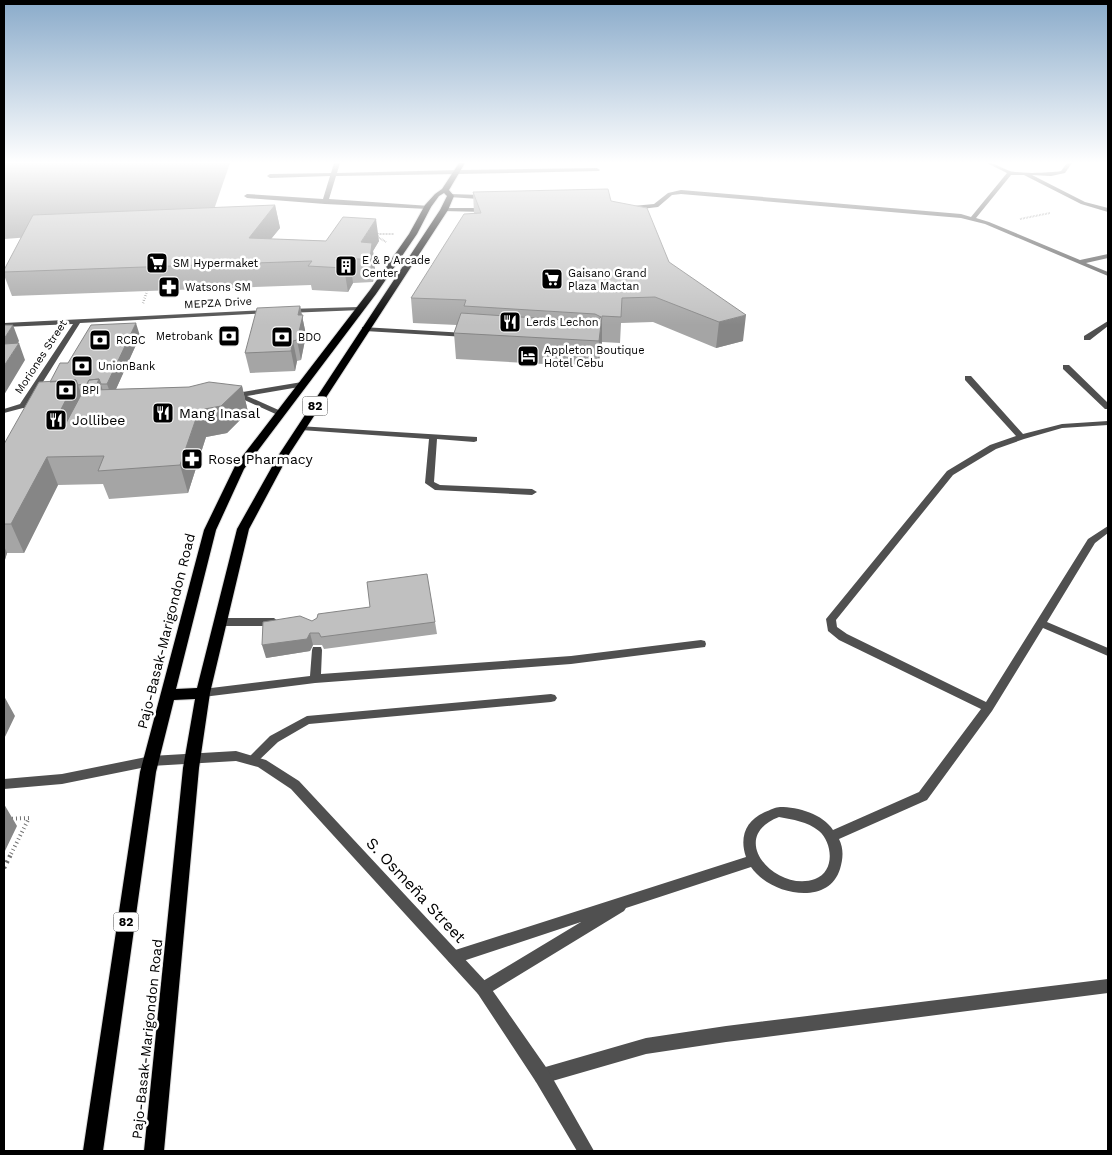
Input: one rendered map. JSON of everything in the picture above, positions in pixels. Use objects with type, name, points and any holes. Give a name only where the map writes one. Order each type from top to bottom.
[{"type":"main road","name":"Pajo-Basak-Marigondon Road","points":[[93,1151],[151,761],[210,530],[239,468],[359,308],[406,243],[422,217]]},
{"type":"main road","name":"Pajo-Basak-Marigondon Road","points":[[154,1151],[191,768],[203,692],[243,529],[283,456],[439,217]]},
{"type":"main road","points":[[168,695],[203,692]]},
{"type":"street","points":[[964,217],[1108,274]]},
{"type":"street","points":[[1080,262],[1108,256]]},
{"type":"street","points":[[283,312],[359,308]]},
{"type":"street","name":"MEPZA Drive","points":[[4,325],[273,312]]},
{"type":"street","name":"Moriones Street","points":[[23,406],[78,321]]},
{"type":"street","points":[[1087,338],[1108,323]]},
{"type":"street","points":[[365,329],[474,336]]},
{"type":"street","points":[[1066,367],[1108,408]]},
{"type":"street","points":[[968,378],[1021,437]]},
{"type":"street","points":[[224,397],[241,396],[302,384]]},
{"type":"street","points":[[241,396],[280,414]]},
{"type":"street","points":[[4,411],[23,406],[45,405]]},
{"type":"street","points":[[988,708],[843,638],[832,628],[832,619],[950,473],[993,447],[1021,437],[1062,426],[1108,423]]},
{"type":"street","points":[[301,428],[474,439]]},
{"type":"street","points":[[433,436],[429,477],[429,483],[432,486],[438,488],[532,492]]},
{"type":"street","points":[[832,836],[923,796],[988,708],[1091,541],[1108,529]]},
{"type":"street","points":[[220,622],[283,622]]},
{"type":"street","points":[[1040,623],[1108,652]]},
{"type":"street","points":[[203,692],[315,679],[571,660],[701,644]]},
{"type":"street","points":[[315,679],[317,650]]},
{"type":"street","points":[[252,760],[274,739],[307,720],[551,698]]},
{"type":"street","name":"S. Osmeña Street","points":[[4,784],[62,779],[151,761],[236,756],[262,763],[295,785],[483,989],[542,1076],[586,1151]]},
{"type":"street","points":[[779,812],[794,812],[809,817],[822,825],[832,836],[838,854],[835,871],[827,880],[802,888],[780,883],[761,871],[749,847],[750,834],[756,824],[766,816],[779,812]]},
{"type":"street","points":[[454,957],[637,896],[754,860]]},
{"type":"street","points":[[483,989],[637,896]]},
{"type":"street","points":[[542,1076],[646,1046],[726,1034],[1108,986]]},
{"type":"path","points":[[378,234],[376,236],[386,242]]},
{"type":"path","points":[[143,304],[148,291]]},
{"type":"path","points":[[4,819],[29,818],[4,868]]},
{"type":"shaded area","points":[[4,217],[211,217],[209,224],[4,239]]},
{"type":"building","points":[[32,217],[266,217],[249,238],[326,241],[343,217],[376,219],[361,242],[372,243],[370,259],[350,259],[344,268],[308,266],[312,261],[4,272]]},
{"type":"building","name":"Gaisano Grand Plaza Mactan","points":[[462,217],[651,217],[669,262],[746,315],[719,322],[655,297],[622,298],[621,317],[602,316],[599,341],[454,333],[461,313],[595,322],[601,317],[595,314],[464,306],[466,300],[411,298]]},
{"type":"building","points":[[300,306],[298,315],[303,315],[297,340],[293,341],[291,351],[245,353],[257,308]]},
{"type":"building","points":[[136,323],[107,384],[101,384],[99,379],[89,380],[87,384],[78,385],[76,380],[50,382],[60,363],[68,363],[91,325]]},
{"type":"building","points":[[4,325],[13,325],[4,339]]},
{"type":"building","points":[[19,343],[4,366],[4,344]]},
{"type":"building","points":[[99,379],[94,390],[189,387],[209,382],[242,386],[221,406],[199,410],[180,465],[98,471],[104,456],[47,457],[11,524],[4,524],[4,444],[39,382],[76,380],[55,421],[57,426],[65,425],[89,380]]},
{"type":"building","points":[[427,574],[435,622],[321,637],[319,633],[310,633],[307,639],[262,645],[263,622],[300,616],[312,621],[317,618],[318,614],[370,607],[367,582]]},
{"type":"place","name":"SM Hypermaket","points":[[157,263]]},
{"type":"place","name":"E & P Arcade Center","points":[[346,266]]},
{"type":"place","name":"Gaisano Grand Plaza Mactan","points":[[552,279]]},
{"type":"place","name":"Watsons SM","points":[[169,287]]},
{"type":"place","name":"Lerds Lechon","points":[[510,322]]},
{"type":"place","name":"Metrobank","points":[[229,336]]},
{"type":"place","name":"BDO","points":[[282,337]]},
{"type":"place","name":"RCBC","points":[[100,340]]},
{"type":"place","name":"Appleton Boutique Hotel Cebu","points":[[528,356]]},
{"type":"place","name":"UnionBank","points":[[82,366]]},
{"type":"place","name":"BPI","points":[[66,390]]},
{"type":"place","name":"Mang Inasal","points":[[163,413]]},
{"type":"place","name":"Jollibee","points":[[56,420]]},
{"type":"place","name":"Rose Pharmacy","points":[[192,459]]}]
